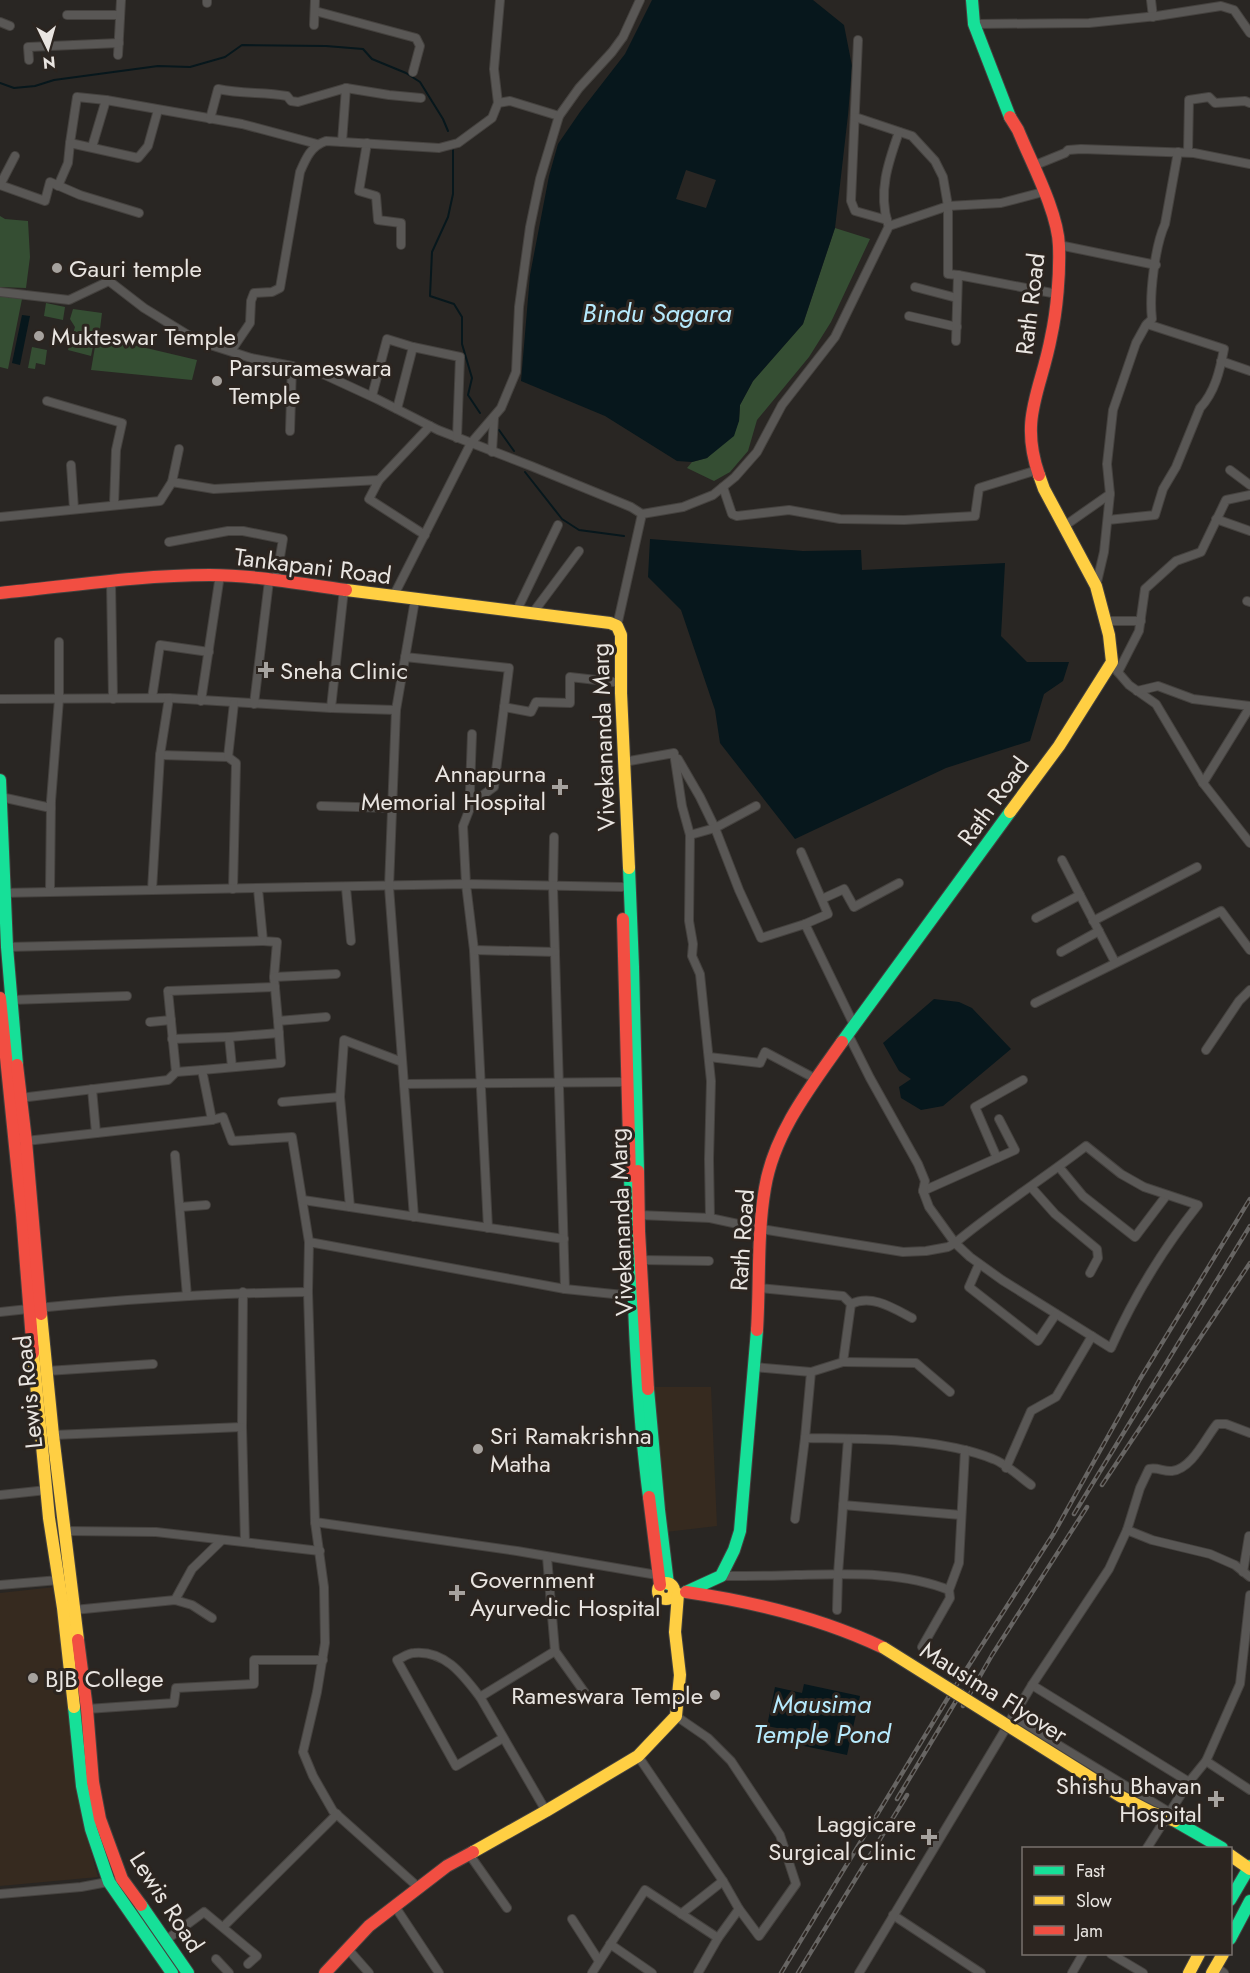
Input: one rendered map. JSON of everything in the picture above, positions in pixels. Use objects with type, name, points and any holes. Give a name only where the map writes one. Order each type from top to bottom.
[{"type":"main road","name":"Rath Road","points":[[722,1576],[740,1531],[760,1288],[761,1229],[765,1186],[776,1150],[789,1122],[851,1029],[1115,667],[1096,586],[1063,526],[1033,458],[1030,434],[1031,412],[1051,339],[1057,294],[1059,245],[1054,217],[1018,130],[1009,114],[974,24],[972,0]]},
{"type":"main road","name":"Tankapani Road","points":[[0,593],[111,582],[220,575],[610,623],[618,628]]},
{"type":"main road","name":"Vivekananda Marg","points":[[618,628],[614,682],[624,839],[622,887],[628,1082],[639,1215],[662,1581]]},
{"type":"main road","name":"Vivekananda Marg","points":[[618,628],[621,635],[624,839],[633,1140],[633,1296],[644,1461],[662,1581]]},
{"type":"main road","name":"Lewis Road","points":[[0,780],[7,947],[3,1060],[34,1308],[47,1371],[87,1709],[93,1782],[100,1819],[122,1879],[188,1973]]},
{"type":"main road","name":"Lewis Road","points":[[6,999],[26,1141],[34,1308],[47,1490],[82,1786],[91,1829],[110,1882],[120,1900],[172,1973]]},
{"type":"main road","points":[[662,1581],[673,1586],[673,1596],[722,1576]]},
{"type":"main road","points":[[325,1973],[347,1948],[394,1905],[418,1887],[469,1854],[638,1756],[676,1716],[680,1675],[675,1632],[678,1594]]},
{"type":"main road","name":"Mausima Flyover","points":[[678,1594],[734,1600],[834,1626],[884,1648],[1120,1796],[1151,1812],[1172,1817],[1219,1847]]},
{"type":"main road","name":"Mausima Flyover","points":[[1232,1856],[1250,1868]]},
{"type":"main road","points":[[1232,1934],[1250,1901],[1233,1896],[1250,1868]]},
{"type":"main road","points":[[1189,1973],[1196,1955]]},
{"type":"main road","points":[[1217,1971],[1222,1955]]},
{"type":"street","points":[[118,55],[121,0]]},
{"type":"street","points":[[314,25],[315,0]]},
{"type":"street","points":[[231,351],[250,323],[251,301],[254,293],[272,292],[280,288],[300,172],[306,156],[317,144],[326,141],[430,147],[458,143],[492,118],[498,103],[494,69],[500,0]]},
{"type":"street","points":[[393,597],[471,443],[501,408],[516,372],[519,307],[530,227],[540,180],[559,116],[579,88],[612,52],[640,0]]},
{"type":"street","points":[[1151,0],[1153,17]]},
{"type":"street","points":[[974,24],[1089,23],[1153,17],[1229,4],[1250,33]]},
{"type":"street","points":[[315,11],[416,38],[420,46],[413,72]]},
{"type":"street","points":[[68,15],[120,15]]},
{"type":"street","points":[[0,22],[10,26]]},
{"type":"street","points":[[858,40],[852,208],[888,223],[948,206],[1001,203],[1044,192]]},
{"type":"street","points":[[29,60],[28,47],[119,42]]},
{"type":"street","points":[[210,119],[218,89],[238,93],[261,92],[287,96],[291,101],[298,102],[346,88],[421,98]]},
{"type":"street","points":[[342,142],[346,88]]},
{"type":"street","points":[[58,186],[68,163],[77,97],[242,124],[317,144]]},
{"type":"street","points":[[1096,586],[1104,552],[1110,494],[1107,464],[1113,410],[1136,343],[1152,319],[1151,298],[1160,235],[1165,224],[1183,152],[1189,100],[1209,97],[1215,103],[1245,101],[1250,103]]},
{"type":"street","points":[[92,147],[106,100]]},
{"type":"street","points":[[498,103],[510,102],[559,116]]},
{"type":"street","points":[[70,143],[138,158],[148,146],[158,110]]},
{"type":"street","points":[[855,117],[912,136],[935,161],[943,177],[948,206],[948,274],[1057,294]]},
{"type":"street","points":[[0,292],[69,300],[109,281],[144,308],[188,335],[251,358],[325,375],[372,396],[429,426],[631,507],[642,514],[683,507],[713,495],[735,477],[757,452],[782,405],[835,337],[888,223],[883,197],[884,182],[899,132]]},
{"type":"street","points":[[367,143],[359,192],[376,196],[378,219],[401,223],[401,245]]},
{"type":"street","points":[[1033,166],[1068,150],[1111,149],[1183,152],[1250,164]]},
{"type":"street","points":[[15,156],[0,185],[45,201],[50,182],[80,195],[139,213]]},
{"type":"street","points":[[1059,245],[1156,265]]},
{"type":"street","points":[[956,341],[958,275]]},
{"type":"street","points":[[915,287],[957,298]]},
{"type":"street","points":[[909,316],[957,327]]},
{"type":"street","points":[[1107,520],[1155,515],[1163,489],[1176,467],[1200,408],[1218,376],[1224,349],[1148,324]]},
{"type":"street","points":[[372,396],[387,339],[460,357],[457,438]]},
{"type":"street","points":[[397,409],[413,347]]},
{"type":"street","points":[[1221,361],[1250,371]]},
{"type":"street","points":[[290,431],[292,366]]},
{"type":"street","points":[[47,401],[122,423],[116,450],[114,505]]},
{"type":"street","points":[[492,452],[494,417]]},
{"type":"street","points":[[424,535],[369,499],[379,480],[429,426]]},
{"type":"street","points":[[0,517],[160,501],[172,482],[179,449]]},
{"type":"street","points":[[71,465],[74,509]]},
{"type":"street","points":[[1230,470],[1250,485]]},
{"type":"street","points":[[723,487],[732,514],[737,516],[789,510],[840,519],[928,519],[975,516],[979,488],[1034,471],[1038,473]]},
{"type":"street","points":[[172,482],[214,489],[379,480]]},
{"type":"street","points":[[1063,526],[1110,494]]},
{"type":"street","points":[[1250,495],[1226,500],[1202,552],[1176,561],[1145,589],[1139,631],[1115,667],[1129,685],[1156,704],[1203,783],[1250,843]]},
{"type":"street","points":[[618,628],[642,514]]},
{"type":"street","points":[[1216,519],[1250,531]]},
{"type":"street","points":[[516,612],[558,525]]},
{"type":"street","points":[[169,542],[228,531],[243,531],[283,539],[272,581],[254,704]]},
{"type":"street","points":[[532,614],[579,551]]},
{"type":"street","points":[[201,701],[220,575]]},
{"type":"street","points":[[111,582],[113,699]]},
{"type":"street","points":[[331,708],[344,590]]},
{"type":"street","points":[[414,1217],[389,887],[396,710],[415,600]]},
{"type":"street","points":[[1106,621],[1141,621]]},
{"type":"street","points":[[50,891],[51,808],[59,699],[59,642]]},
{"type":"street","points":[[152,698],[160,645],[208,652]]},
{"type":"street","points":[[405,657],[509,668],[494,787],[472,803]]},
{"type":"street","points":[[504,707],[531,712],[536,702],[570,703],[570,677],[614,682]]},
{"type":"street","points":[[1137,691],[1158,686],[1193,699],[1250,706],[1203,783]]},
{"type":"street","points":[[0,699],[169,698],[396,710]]},
{"type":"street","points":[[152,890],[160,755],[169,698]]},
{"type":"street","points":[[228,757],[234,703]]},
{"type":"street","points":[[472,734],[470,790],[472,803],[463,826],[466,884],[474,950],[488,1228]]},
{"type":"street","points":[[624,762],[674,753]]},
{"type":"street","points":[[674,753],[715,828],[761,938],[828,914],[801,852]]},
{"type":"street","points":[[674,753],[682,806],[690,836],[689,921],[693,944],[692,957],[700,974],[711,1081],[710,1218]]},
{"type":"street","points":[[160,755],[228,757],[236,763],[233,889]]},
{"type":"street","points":[[1,797],[51,808]]},
{"type":"street","points":[[321,806],[392,808]]},
{"type":"street","points":[[690,836],[715,828],[756,806]]},
{"type":"street","points":[[554,837],[565,1289]]},
{"type":"street","points":[[1062,860],[1115,962]]},
{"type":"street","points":[[1093,921],[1197,867]]},
{"type":"street","points":[[3,893],[466,884],[622,887]]},
{"type":"street","points":[[822,899],[844,888],[854,907],[899,884]]},
{"type":"street","points":[[346,888],[351,941]]},
{"type":"street","points":[[258,889],[263,941]]},
{"type":"street","points":[[1036,918],[1080,895]]},
{"type":"street","points":[[1035,1003],[1221,911],[1250,950]]},
{"type":"street","points":[[639,1215],[710,1218],[761,1229],[903,1252],[937,1249],[955,1243],[1011,1199],[1086,1146],[1121,1174],[1144,1187],[1198,1205],[1163,1251],[1127,1312],[1111,1348],[979,1264],[955,1243],[929,1207],[923,1191],[925,1181],[918,1164],[870,1078],[805,924]]},
{"type":"street","points":[[1061,952],[1099,931]]},
{"type":"street","points":[[7,947],[277,942],[274,977],[281,1063],[176,1072],[168,1080],[20,1098]]},
{"type":"street","points":[[474,950],[555,952]]},
{"type":"street","points":[[274,977],[336,974]]},
{"type":"street","points":[[176,1072],[168,991],[275,987]]},
{"type":"street","points":[[1206,1050],[1239,1001],[1250,990]]},
{"type":"street","points":[[6,999],[127,996]]},
{"type":"street","points":[[278,1021],[326,1017]]},
{"type":"street","points":[[150,1022],[171,1020]]},
{"type":"street","points":[[172,1039],[279,1033]]},
{"type":"street","points":[[229,1037],[232,1067]]},
{"type":"street","points":[[350,1207],[340,1097],[344,1040],[402,1062]]},
{"type":"street","points":[[709,1058],[760,1063],[765,1052],[816,1079]]},
{"type":"street","points":[[202,1070],[212,1120]]},
{"type":"street","points":[[997,1158],[975,1107],[1023,1080]]},
{"type":"street","points":[[404,1084],[628,1082]]},
{"type":"street","points":[[92,1089],[96,1133]]},
{"type":"street","points":[[282,1102],[340,1097]]},
{"type":"street","points":[[26,1141],[223,1117],[232,1141],[292,1137],[309,1242],[308,1292],[315,1522],[324,1587],[323,1660],[303,1752],[313,1776],[337,1814],[418,1887]]},
{"type":"street","points":[[923,1191],[1015,1150],[999,1119]]},
{"type":"street","points":[[175,1155],[188,1296]]},
{"type":"street","points":[[1059,1167],[1083,1196],[1135,1237],[1166,1196]]},
{"type":"street","points":[[1031,1187],[1055,1214],[1097,1249],[1098,1258],[1090,1273]]},
{"type":"street","points":[[303,1200],[564,1239]]},
{"type":"street","points":[[180,1207],[206,1205]]},
{"type":"street","points":[[309,1242],[565,1289],[633,1296]]},
{"type":"street","points":[[641,1260],[709,1261]]},
{"type":"street","points":[[979,1264],[969,1287],[1038,1341],[1056,1314]]},
{"type":"street","points":[[760,1288],[843,1296],[851,1304]]},
{"type":"street","points":[[0,1312],[243,1292],[308,1292]]},
{"type":"street","points":[[243,1292],[242,1427],[246,1542]]},
{"type":"street","points":[[851,1304],[862,1300],[873,1300],[912,1318]]},
{"type":"street","points":[[843,1362],[851,1304]]},
{"type":"street","points":[[1006,1468],[1031,1412],[1056,1397],[1092,1336]]},
{"type":"street","points":[[754,1367],[811,1372],[843,1362],[916,1363],[950,1392]]},
{"type":"street","points":[[47,1371],[153,1364]]},
{"type":"street","points":[[795,1519],[811,1372]]},
{"type":"street","points":[[861,1972],[1012,1717],[1108,1569],[1127,1530],[1140,1488],[1149,1470],[1158,1468],[1171,1472],[1177,1470],[1191,1459],[1217,1424],[1226,1424],[1250,1433]]},
{"type":"street","points":[[53,1435],[242,1427]]},
{"type":"street","points":[[805,1438],[953,1446],[995,1459],[1031,1485]]},
{"type":"street","points":[[837,1610],[848,1439]]},
{"type":"street","points":[[921,1647],[950,1598],[949,1590],[959,1563],[965,1450]]},
{"type":"street","points":[[0,1495],[47,1490]]},
{"type":"street","points":[[843,1505],[961,1515]]},
{"type":"street","points":[[315,1522],[547,1557],[662,1581]]},
{"type":"street","points":[[1127,1530],[1152,1540],[1210,1554],[1235,1565],[1247,1574]]},
{"type":"street","points":[[66,1531],[156,1532],[320,1551]]},
{"type":"street","points":[[1247,1574],[1249,1536]]},
{"type":"street","points":[[175,1600],[192,1569],[222,1540]]},
{"type":"street","points":[[547,1557],[555,1651],[590,1700]]},
{"type":"street","points":[[722,1576],[874,1575],[920,1581],[949,1590]]},
{"type":"street","points":[[0,1586],[59,1580]]},
{"type":"street","points":[[1148,1847],[1172,1817],[1189,1782],[1206,1761],[1240,1684],[1250,1595]]},
{"type":"street","points":[[74,1610],[175,1600],[192,1605],[212,1618]]},
{"type":"street","points":[[480,1697],[555,1651]]},
{"type":"street","points":[[503,1738],[456,1766],[397,1660],[413,1653],[434,1654],[460,1671],[480,1697],[546,1811]]},
{"type":"street","points":[[87,1709],[174,1703],[176,1688],[254,1684],[254,1660],[323,1660]]},
{"type":"street","points":[[1032,1685],[1189,1782]]},
{"type":"street","points":[[638,1756],[759,1936],[796,1884],[780,1834],[731,1761],[708,1738],[676,1716]]},
{"type":"street","points":[[1012,1717],[1172,1817]]},
{"type":"street","points":[[1206,1761],[1250,1790]]},
{"type":"street","points":[[223,1927],[337,1814]]},
{"type":"street","points":[[469,1854],[507,1908]]},
{"type":"street","points":[[0,1894],[81,1887],[122,1879]]},
{"type":"street","points":[[681,1914],[723,1881]]},
{"type":"street","points":[[592,1973],[645,1890],[718,1938]]},
{"type":"street","points":[[394,1905],[439,1973]]},
{"type":"street","points":[[698,1973],[718,1938],[740,1909]]},
{"type":"street","points":[[166,1940],[204,1912],[257,1956],[248,1964]]},
{"type":"street","points":[[893,1915],[981,1973]]},
{"type":"street","points":[[572,1918],[599,1961]]},
{"type":"street","points":[[610,1944],[652,1973]]},
{"type":"street","points":[[347,1948],[369,1973]]},
{"type":"street","points":[[1072,1973],[1082,1955]]},
{"type":"street","points":[[1114,1955],[1143,1973]]},
{"type":"street","points":[[216,1959],[229,1973]]},
{"type":"shaded area","points":[[653,1387],[711,1387],[717,1526],[666,1532]]},
{"type":"shaded area","name":"BJB College","points":[[55,1587],[82,1820],[98,1877],[0,1886],[0,1593]]},
{"type":"green space","points":[[0,216],[5,219],[28,221],[30,257],[26,288],[0,287]]},
{"type":"green space","points":[[835,228],[870,239],[831,322],[809,357],[757,420],[748,451],[730,472],[714,481],[687,468],[692,462],[707,458],[739,421],[740,405],[753,381],[803,324]]},
{"type":"green space","points":[[0,296],[22,299],[8,369],[0,367]]},
{"type":"green space","points":[[46,303],[65,307],[63,320],[44,316]]},
{"type":"green space","points":[[73,309],[102,313],[99,337],[95,337],[91,356],[68,350],[75,327],[70,319]]},
{"type":"green space","points":[[96,341],[125,343],[197,360],[192,380],[91,370]]},
{"type":"green space","points":[[32,347],[47,350],[45,365],[36,363],[35,369],[28,368]]},
{"type":"water","name":"Bindu Sagara","points":[[652,0],[813,0],[844,25],[852,66],[835,228],[803,324],[753,381],[740,405],[739,421],[734,436],[707,458],[692,462],[677,461],[605,416],[521,381],[530,275],[549,176],[558,144],[625,54]],"holes":[[[686,170],[716,180],[706,208],[676,199]]]},
{"type":"water","points":[[22,315],[30,316],[20,365],[12,363]]},
{"type":"water","points":[[650,539],[803,551],[861,550],[862,570],[1005,563],[1001,636],[1027,662],[1069,662],[1063,681],[1044,694],[1030,741],[946,768],[795,839],[720,743],[715,710],[681,610],[648,577]]},
{"type":"water","points":[[934,999],[959,1002],[972,1008],[1011,1049],[943,1106],[921,1110],[901,1098],[899,1087],[911,1079],[899,1071],[883,1043]]},
{"type":"water","name":"Mausima Temple Pond","points":[[804,1684],[860,1696],[847,1755],[785,1742],[787,1730],[767,1726],[775,1687],[802,1693]]},
{"type":"waterway","points":[[0,83],[14,88],[35,86],[54,80],[158,66],[190,67],[225,57],[242,45],[363,49],[372,59],[406,73],[420,82],[448,131]]},
{"type":"waterway","points":[[453,150],[453,194],[448,217],[432,252],[430,296],[454,304],[462,317],[462,344],[472,378],[468,395],[480,413]]},
{"type":"waterway","points":[[499,430],[514,451]]},
{"type":"waterway","points":[[525,472],[562,519],[579,530],[624,536]]},
{"type":"railway","points":[[781,1973],[946,1701],[1054,1533],[1140,1379],[1250,1199]]},
{"type":"railway","points":[[1074,1514],[1250,1226]]},
{"type":"railway","points":[[1102,1485],[1250,1263]]},
{"type":"railway","points":[[963,1706],[992,1655],[1087,1507]]},
{"type":"railway","points":[[897,1799],[962,1691]]},
{"type":"railway","points":[[798,1973],[907,1795]]},
{"type":"traffic: fast","points":[[972,0],[974,24],[1010,117]]},
{"type":"traffic: fast","points":[[0,780],[7,947],[17,1065]]},
{"type":"traffic: fast","points":[[842,1042],[1010,812]]},
{"type":"traffic: fast","points":[[629,868],[638,1171]]},
{"type":"traffic: fast","points":[[630,1176],[638,1376],[649,1497]]},
{"type":"traffic: fast","points":[[686,1592],[721,1576],[734,1550],[740,1531],[757,1330]]},
{"type":"traffic: fast","points":[[648,1389],[668,1584]]},
{"type":"traffic: fast","points":[[74,1707],[82,1786],[91,1829],[109,1882],[172,1973]]},
{"type":"traffic: fast","points":[[1175,1821],[1220,1847]]},
{"type":"traffic: fast","points":[[1232,1897],[1250,1866]]},
{"type":"traffic: fast","points":[[1232,1935],[1250,1901]]},
{"type":"traffic: fast","points":[[141,1905],[188,1973]]},
{"type":"traffic: slow","points":[[1010,812],[1059,746],[1112,662],[1109,635],[1096,586],[1044,489],[1039,475]]},
{"type":"traffic: slow","points":[[346,590],[610,623],[617,626],[621,635],[621,693],[629,868]]},
{"type":"traffic: slow","points":[[41,1314],[78,1640]]},
{"type":"traffic: slow","points":[[33,1353],[49,1518],[63,1608],[74,1707]]},
{"type":"traffic: slow","points":[[666,1583],[672,1585],[674,1591],[672,1597],[666,1599],[660,1597],[658,1591],[660,1585],[666,1583]]},
{"type":"traffic: slow","points":[[473,1852],[638,1756],[676,1716],[680,1675],[675,1632],[678,1594]]},
{"type":"traffic: slow","points":[[884,1648],[1120,1796],[1175,1821]]},
{"type":"traffic: slow","points":[[1232,1856],[1250,1869]]},
{"type":"traffic: slow","points":[[1189,1973],[1198,1955]]},
{"type":"traffic: slow","points":[[1212,1973],[1222,1955]]},
{"type":"traffic: jam","points":[[1010,117],[1018,130],[1049,203],[1059,246],[1055,315],[1031,421],[1033,455],[1039,475]]},
{"type":"traffic: jam","points":[[0,593],[184,575],[261,578],[346,590]]},
{"type":"traffic: jam","points":[[623,919],[630,1176]]},
{"type":"traffic: jam","points":[[0,998],[22,1215],[33,1353]]},
{"type":"traffic: jam","points":[[757,1330],[761,1223],[770,1168],[776,1148],[795,1111],[842,1042]]},
{"type":"traffic: jam","points":[[17,1065],[41,1314]]},
{"type":"traffic: jam","points":[[638,1171],[648,1389]]},
{"type":"traffic: jam","points":[[649,1497],[660,1585]]},
{"type":"traffic: jam","points":[[686,1592],[787,1612],[836,1628],[884,1648]]},
{"type":"traffic: jam","points":[[78,1640],[93,1782],[100,1819],[122,1879],[141,1905]]},
{"type":"traffic: jam","points":[[325,1973],[369,1926],[447,1866],[473,1852]]},
{"type":"place","name":"Gauri temple","points":[[57,268]]},
{"type":"place","name":"Mukteswar Temple","points":[[39,336]]},
{"type":"place","name":"Parsurameswara Temple","points":[[217,381]]},
{"type":"place","name":"Sneha Clinic","points":[[266,670]]},
{"type":"place","name":"Annapurna Memorial Hospital","points":[[560,787]]},
{"type":"place","name":"Sri Ramakrishna Matha","points":[[478,1449]]},
{"type":"place","name":"Government Ayurvedic Hospital","points":[[457,1593]]},
{"type":"place","name":"BJB College","points":[[33,1678]]},
{"type":"place","name":"Rameswara Temple","points":[[715,1695]]},
{"type":"place","name":"Shishu Bhavan Hospital","points":[[1216,1799]]},
{"type":"place","name":"Laggicare Surgical Clinic","points":[[929,1837]]}]
